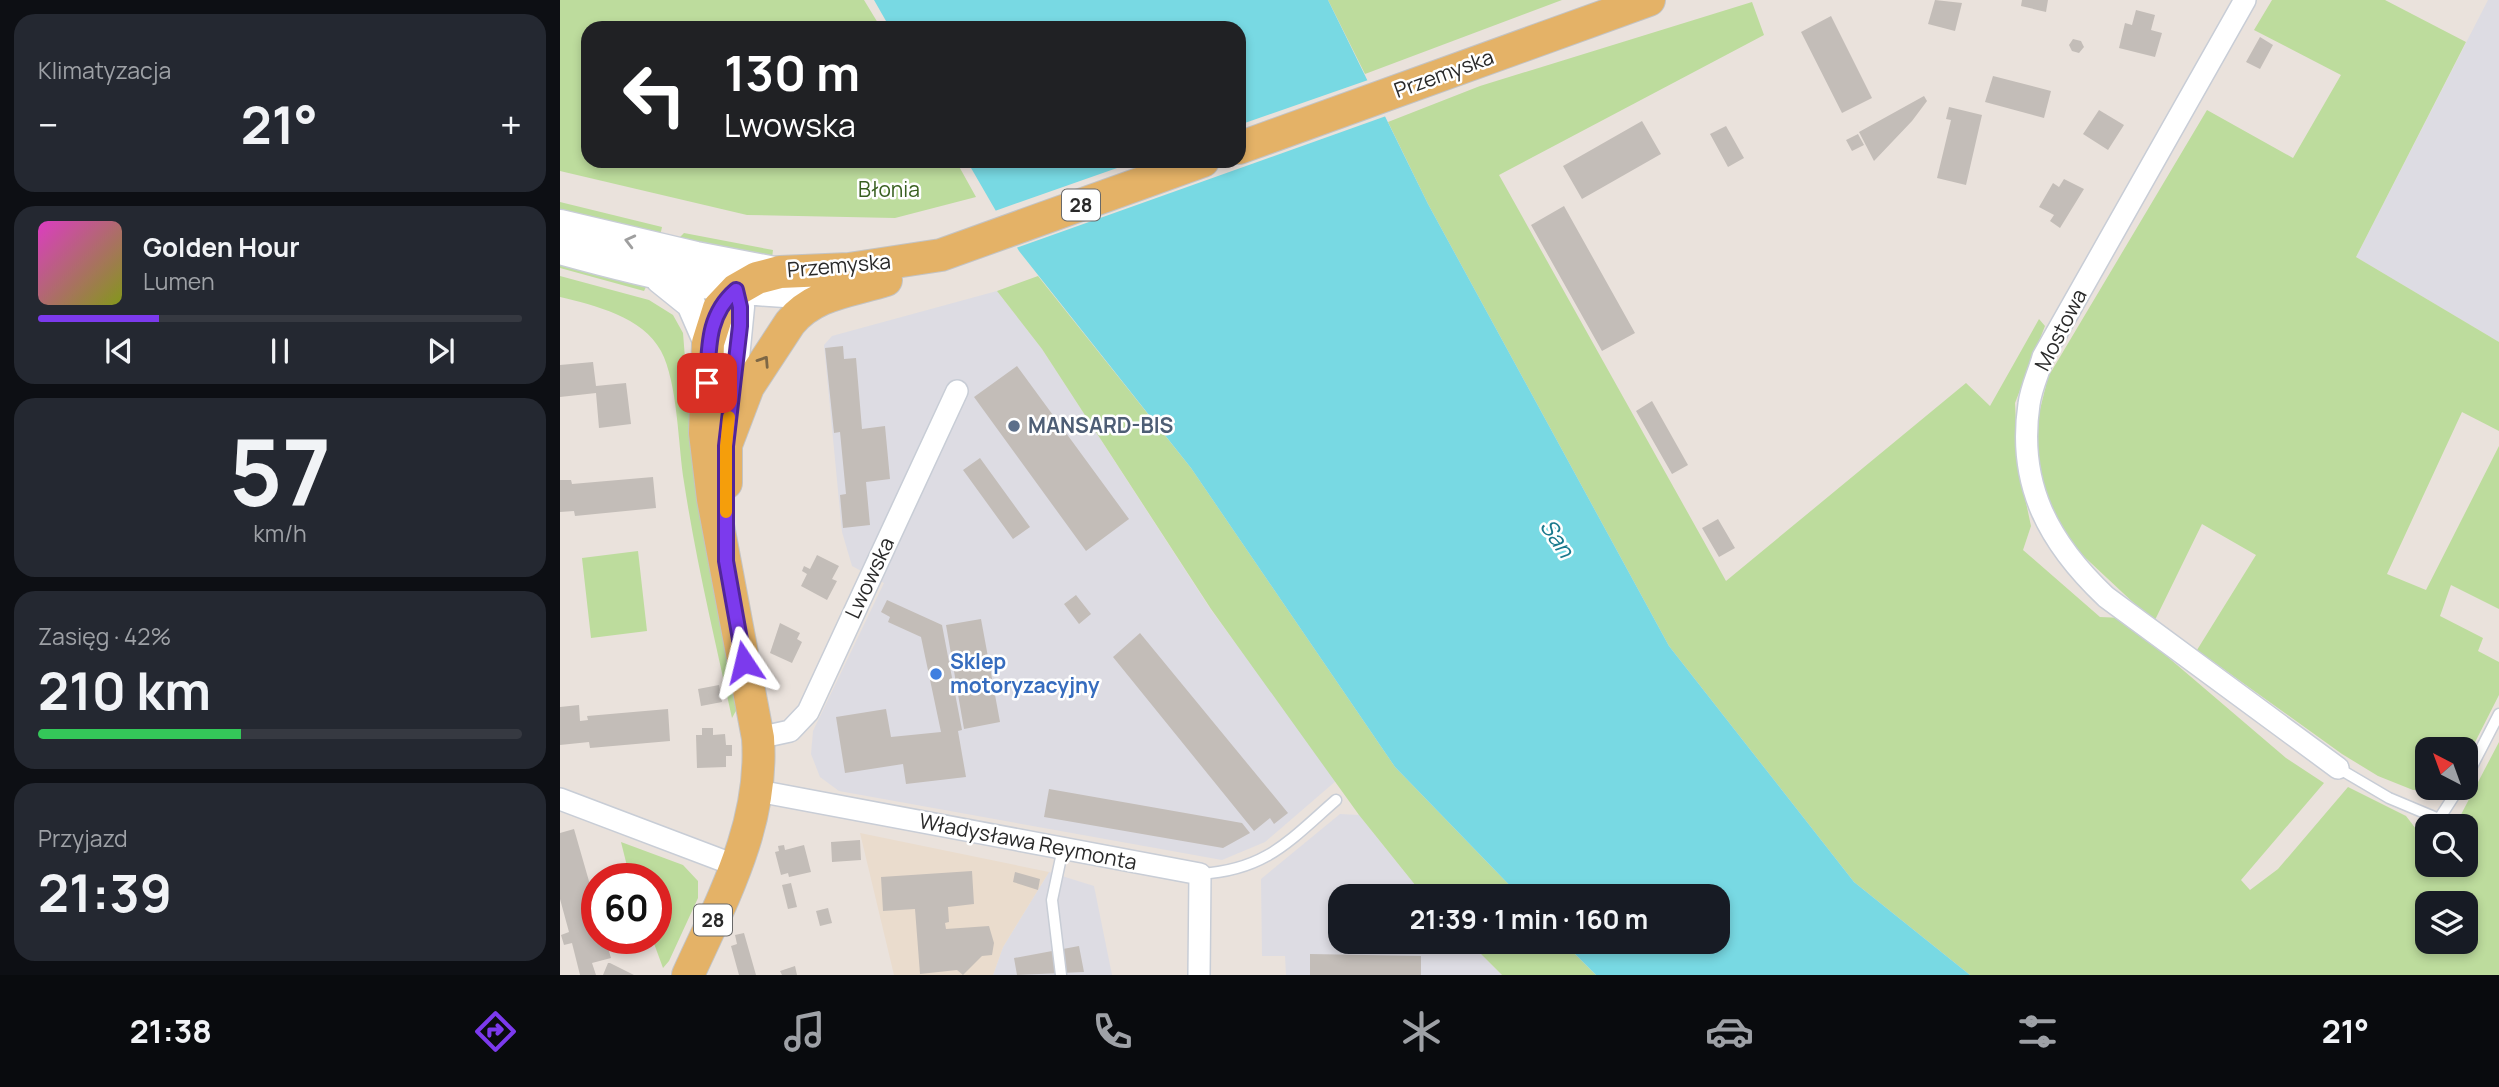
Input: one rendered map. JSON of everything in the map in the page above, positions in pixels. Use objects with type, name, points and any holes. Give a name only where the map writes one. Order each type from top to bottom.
[{"type":"main road","name":"Przemyska","points":[[1246,145],[1649,0]]},
{"type":"main road","name":"Przemyska","points":[[560,250],[657,277],[736,290],[779,295],[831,294],[910,272],[950,251],[1183,168]]},
{"type":"main road","name":"Przemyska","points":[[560,224],[696,256],[780,272],[849,269],[950,251]]},
{"type":"main road","points":[[696,256],[720,271],[736,290],[740,307],[726,446]]},
{"type":"main road","name":"28","points":[[688,975],[737,866],[758,791],[758,738],[713,499],[705,433],[708,343],[719,307],[736,290],[757,278],[780,272]]},
{"type":"main road","points":[[657,277],[691,304],[708,343]]},
{"type":"main road","name":"28","points":[[726,561],[726,446],[748,387],[797,314],[831,294]]},
{"type":"street","name":"Mostowa","points":[[2245,0],[2043,357],[2029,402],[2027,452],[2041,516],[2077,569],[2106,597],[2338,768]]},
{"type":"street","name":"Lwowska","points":[[758,738],[790,731],[808,712],[957,391]]},
{"type":"street","name":"Władysława Reymonta","points":[[758,791],[1200,874]]},
{"type":"street","points":[[560,799],[737,866]]},
{"type":"street","points":[[1199,975],[1200,874]]},
{"type":"lane","points":[[2478,755],[2499,714]]},
{"type":"lane","points":[[2338,768],[2389,798],[2439,819],[2451,800]]},
{"type":"lane","points":[[1200,874],[1227,872],[1253,865],[1278,851],[1336,800]]},
{"type":"lane","points":[[1061,975],[1052,900],[1063,848]]},
{"type":"shaded area","points":[[2488,0],[2499,0],[2499,342],[2356,257]]},
{"type":"shaded area","points":[[997,291],[1042,349],[1211,610],[1337,780],[1265,842],[1222,860],[839,791],[820,777],[811,754],[813,731],[884,583],[852,566],[842,532],[824,345],[832,336]]},
{"type":"shaded area","points":[[1340,814],[1359,815],[1414,884],[1328,884],[1328,954],[1481,954],[1502,975],[1286,975],[1285,956],[1262,956],[1261,879]]},
{"type":"shaded area","points":[[860,833],[1049,872],[1003,947],[993,975],[894,975]]},
{"type":"shaded area","points":[[1049,872],[1094,886],[1112,975],[993,975],[1003,947]]},
{"type":"green space","name":"Błonia","points":[[560,0],[864,0],[877,21],[581,21],[581,168],[960,168],[976,197],[895,218],[747,215],[560,171]]},
{"type":"green space","points":[[1328,0],[1562,0],[1365,74]]},
{"type":"green space","points":[[2272,0],[2385,0],[2466,42],[2356,257],[2499,342],[2499,431],[2462,412],[2387,574],[2426,590],[2499,446],[2499,609],[2451,585],[2440,616],[2483,638],[2478,651],[2499,662],[2499,695],[2478,737],[2415,737],[2415,790],[2378,776],[2342,754],[2197,650],[2256,555],[2202,524],[2154,622],[2076,549],[2049,511],[2034,434],[2048,377],[2207,110],[2293,158],[2341,75],[2254,30]]},
{"type":"green space","points":[[1752,2],[1764,35],[1499,175],[1726,581],[1966,383],[1990,406],[2039,319],[2045,326],[2015,403],[2018,465],[2031,526],[2023,550],[2100,617],[2122,618],[2286,758],[2324,783],[2241,880],[2250,890],[2278,869],[2348,787],[2406,816],[2415,828],[2415,877],[2478,877],[2478,814],[2461,814],[2469,800],[2478,800],[2478,782],[2499,742],[2499,975],[1970,975],[1854,882],[1669,646],[1428,204],[1388,122],[1480,86]]},
{"type":"green space","points":[[560,202],[662,227],[660,236],[560,210]]},
{"type":"green space","points":[[684,233],[773,250],[772,258],[677,240]]},
{"type":"green space","points":[[560,264],[646,287],[644,291],[560,268]]},
{"type":"green space","points":[[560,276],[649,300],[673,315],[683,333],[690,421],[737,709],[732,718],[694,541],[667,364],[653,339],[630,321],[588,304],[560,297]]},
{"type":"green space","points":[[1038,276],[1191,468],[1395,767],[1508,884],[1414,884],[1359,815],[1211,609],[1042,349],[997,291]]},
{"type":"green space","points":[[638,551],[647,631],[591,638],[582,558]]},
{"type":"green space","points":[[621,842],[683,865],[698,881],[698,898],[669,961],[663,968],[658,954],[672,954],[672,863],[626,863]]},
{"type":"green space","points":[[1481,954],[1575,954],[1596,975],[1502,975]]},
{"type":"water","name":"San","points":[[874,0],[1328,0],[1428,204],[1669,646],[1854,882],[1970,975],[1596,975],[1575,954],[1730,954],[1730,884],[1508,884],[1395,767],[1191,468],[1019,251],[971,168],[1246,168],[1246,21],[886,21]]},
{"type":"pier","points":[[1371,79],[1389,115],[1246,166],[1246,123]]},
{"type":"pier","points":[[1117,168],[1240,168],[1013,249],[992,212]]},
{"type":"building","points":[[1935,0],[1962,3],[1955,31],[1928,24]]},
{"type":"building","points":[[2022,0],[2048,0],[2046,12],[2021,6]]},
{"type":"building","points":[[2136,10],[2155,15],[2151,30],[2162,33],[2155,57],[2119,48],[2125,23],[2132,25]]},
{"type":"building","points":[[1831,16],[1872,98],[1842,113],[1801,32]]},
{"type":"building","points":[[2260,37],[2273,45],[2260,69],[2246,62]]},
{"type":"building","points":[[2073,39],[2081,41],[2084,47],[2079,53],[2072,51],[2069,45]]},
{"type":"building","points":[[1993,76],[2051,91],[2044,118],[1985,102]]},
{"type":"building","points":[[1924,96],[1927,101],[1912,121],[1874,161],[1859,132]]},
{"type":"building","points":[[1949,107],[1982,115],[1966,185],[1937,178],[1951,120],[1946,119]]},
{"type":"building","points":[[2099,110],[2124,125],[2108,150],[2083,134]]},
{"type":"building","points":[[1642,121],[1661,154],[1582,199],[1563,166]]},
{"type":"building","points":[[1726,126],[1744,158],[1728,167],[1710,134]]},
{"type":"building","points":[[1858,134],[1864,145],[1852,151],[1846,140]]},
{"type":"building","points":[[2064,179],[2084,189],[2060,228],[2050,221],[2054,215],[2039,207],[2053,183],[2059,187]]},
{"type":"building","points":[[1564,206],[1635,333],[1602,351],[1531,225]]},
{"type":"building","points":[[843,346],[844,359],[856,358],[862,429],[885,426],[890,479],[866,482],[870,525],[843,528],[840,495],[846,494],[840,432],[834,433],[825,348]]},
{"type":"building","points":[[593,362],[596,386],[626,383],[631,424],[599,428],[596,393],[560,397],[560,365]]},
{"type":"building","points":[[1017,366],[1129,519],[1086,551],[974,397]]},
{"type":"building","points":[[1652,401],[1688,465],[1672,474],[1636,411]]},
{"type":"building","points":[[980,458],[1030,527],[1013,539],[963,470]]},
{"type":"building","points":[[653,477],[656,508],[575,516],[574,511],[560,512],[560,480],[571,480],[572,484]]},
{"type":"building","points":[[1718,519],[1735,548],[1719,557],[1702,528]]},
{"type":"building","points":[[817,555],[839,566],[832,579],[837,581],[827,600],[801,586],[807,574],[802,571],[804,566],[810,569]]},
{"type":"building","points":[[1076,595],[1091,614],[1079,624],[1064,604]]},
{"type":"building","points":[[887,600],[942,625],[962,730],[958,731],[966,777],[906,784],[903,764],[845,773],[836,717],[886,709],[891,737],[941,732],[921,637],[888,622],[890,617],[881,612]]},
{"type":"building","points":[[981,619],[1000,722],[964,729],[946,625]]},
{"type":"building","points":[[780,623],[800,633],[797,639],[802,642],[792,663],[770,653]]},
{"type":"building","points":[[1140,633],[1288,813],[1274,824],[1270,818],[1254,831],[1113,657]]},
{"type":"building","points":[[719,685],[722,702],[701,706],[698,689]]},
{"type":"building","points":[[579,705],[580,721],[588,720],[587,716],[668,709],[670,741],[590,748],[589,742],[560,745],[560,707]]},
{"type":"building","points":[[702,728],[713,728],[713,735],[725,734],[726,745],[732,745],[732,756],[726,756],[726,767],[697,768],[696,735],[702,735]]},
{"type":"building","points":[[1049,789],[1242,823],[1250,833],[1223,848],[1044,817]]},
{"type":"building","points":[[574,829],[584,863],[581,863],[581,954],[610,954],[611,958],[592,963],[596,975],[580,975],[572,943],[564,945],[561,935],[569,932],[560,899],[560,833]]},
{"type":"building","points":[[860,840],[861,860],[832,862],[831,842]]},
{"type":"building","points":[[784,845],[785,850],[804,845],[811,872],[789,877],[788,873],[781,875],[775,852],[779,851],[778,846]]},
{"type":"building","points":[[972,871],[974,904],[948,907],[949,922],[945,923],[946,929],[989,926],[994,943],[992,955],[982,956],[963,975],[957,970],[920,974],[915,909],[883,911],[881,877]]},
{"type":"building","points":[[1015,872],[1040,879],[1038,890],[1013,882]]},
{"type":"building","points":[[791,883],[797,907],[788,909],[782,885]]},
{"type":"building","points":[[828,908],[832,923],[820,926],[816,911]]},
{"type":"building","points":[[744,933],[756,975],[739,975],[731,946],[737,944],[735,935]]},
{"type":"building","points":[[1079,946],[1084,972],[1017,975],[1014,958]]},
{"type":"building","points":[[1310,954],[1421,956],[1421,975],[1310,975]]},
{"type":"building","points":[[610,963],[634,975],[603,975]]},
{"type":"building","points":[[795,966],[797,975],[782,975],[780,971]]},
{"type":"slow traffic","points":[[726,512],[729,417]]},
{"type":"place","name":"MANSARD-BIS","points":[[1014,426]]},
{"type":"place","name":"Sklep motoryzacyjny","points":[[936,674]]},
{"type":"route","points":[[707,383],[708,343],[712,324],[719,307],[736,290],[740,326],[726,446],[726,561],[744,662]]}]
